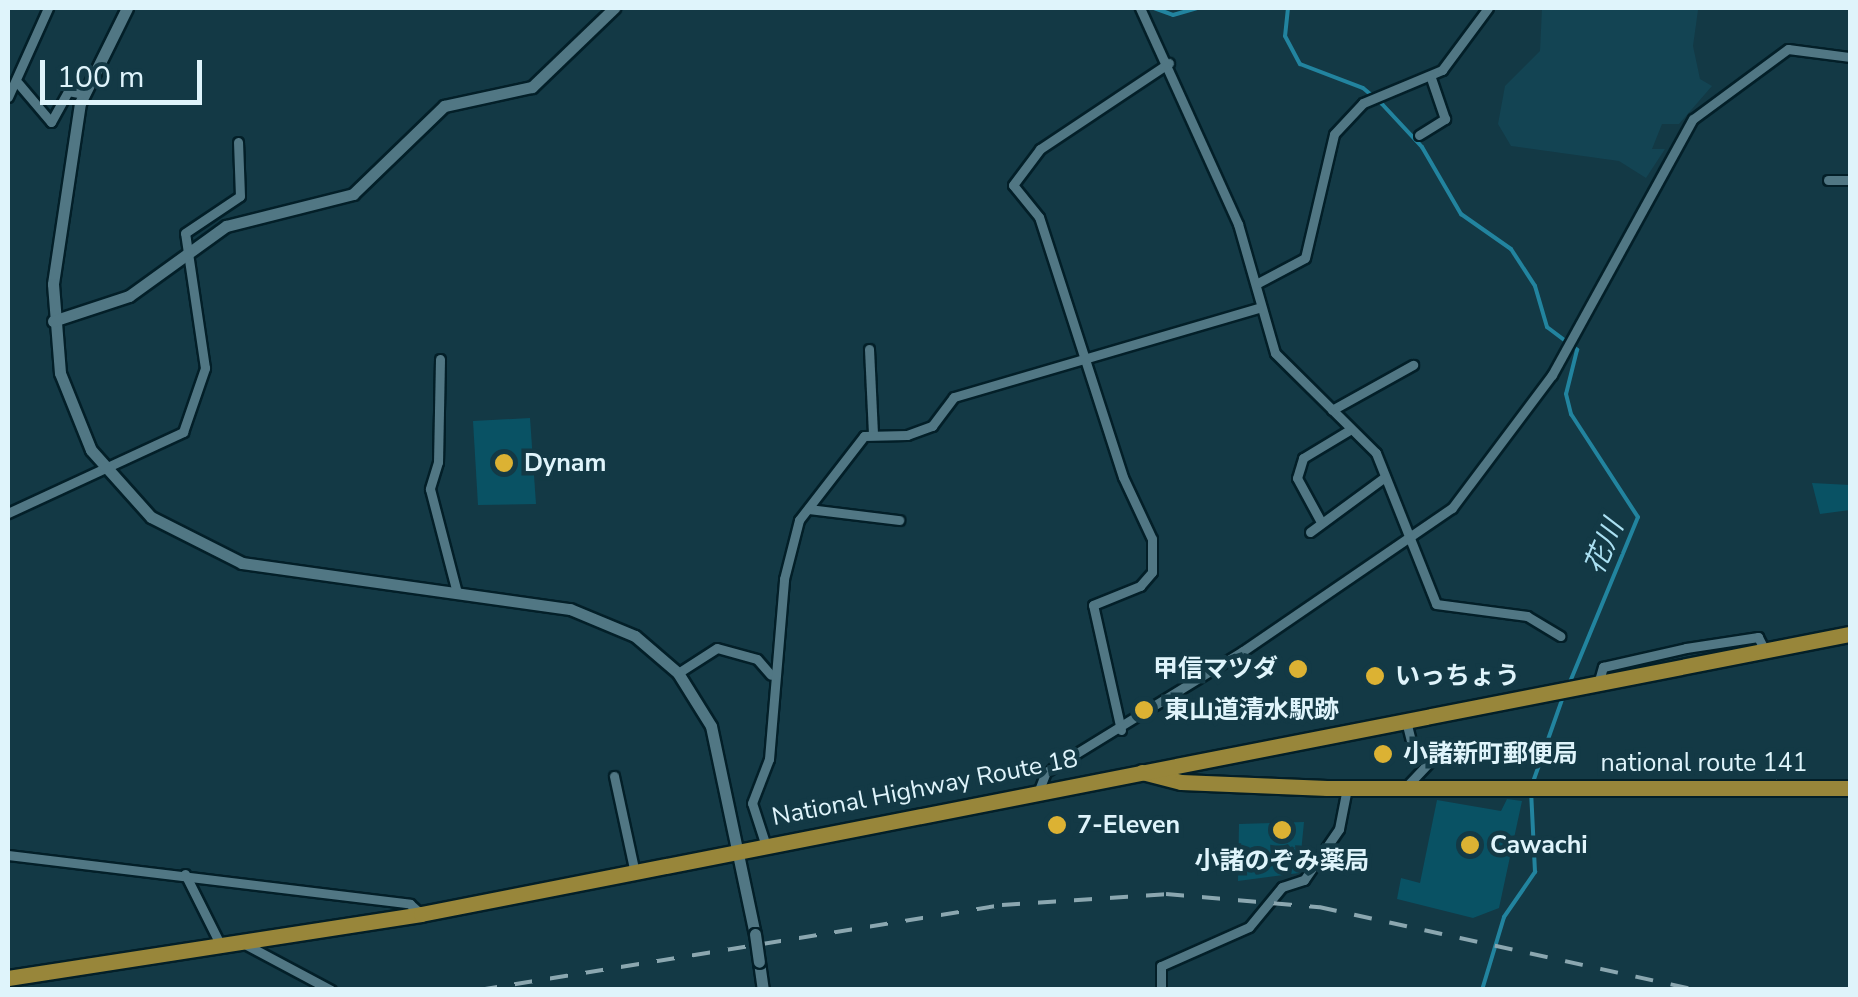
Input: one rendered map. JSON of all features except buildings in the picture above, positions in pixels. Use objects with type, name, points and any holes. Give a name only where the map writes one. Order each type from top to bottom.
[{"type":"highway","name":"National Highway Route 18","points":[[8,978],[421,914],[1850,634]]},
{"type":"highway","points":[[1204,783],[1206,758]]},
{"type":"highway","name":"national route 141","points":[[1138,772],[1204,783],[1348,788],[1850,788]]},
{"type":"street","points":[[8,97],[18,83],[48,8]]},
{"type":"street","points":[[127,8],[83,94],[58,238],[53,321],[72,411],[106,469],[151,517],[218,555],[594,616],[634,636],[678,673],[711,726],[740,852],[763,990]]},
{"type":"street","points":[[53,321],[129,296],[235,222],[353,194],[444,106],[532,88],[614,8]]},
{"type":"street","points":[[1140,8],[1169,63],[1256,284],[1275,353],[1376,453],[1436,604],[1528,616],[1560,636]]},
{"type":"street","points":[[1256,284],[1305,258],[1334,134],[1363,103],[1431,78],[1488,8]]},
{"type":"street","points":[[1039,790],[1046,772],[1121,730],[1452,508],[1552,375],[1693,119],[1788,49],[1850,57]]},
{"type":"street","points":[[1121,730],[1093,605],[1140,586],[1154,559],[1085,362],[1040,217],[1013,186],[1040,149],[1169,63]]},
{"type":"street","points":[[1418,135],[1444,119],[1431,78]]},
{"type":"street","points":[[18,83],[50,122],[68,91],[83,94]]},
{"type":"street","points":[[8,513],[106,469],[188,422],[205,368],[188,252],[190,224],[240,196],[238,142]]},
{"type":"street","points":[[1828,180],[1850,180]]},
{"type":"street","points":[[766,846],[752,803],[769,759],[771,675],[784,579],[818,486],[873,434],[907,435],[932,426],[954,397],[1085,362],[1151,335],[1260,307]]},
{"type":"street","points":[[869,349],[873,434]]},
{"type":"street","points":[[440,359],[438,462],[430,489],[457,593]]},
{"type":"street","points":[[1332,410],[1413,364]]},
{"type":"street","points":[[1322,522],[1297,478],[1303,458],[1351,429]]},
{"type":"street","points":[[1310,532],[1385,477]]},
{"type":"street","points":[[809,509],[899,520]]},
{"type":"street","points":[[678,673],[717,648],[757,659],[771,675]]},
{"type":"street","points":[[1405,788],[1440,751],[1413,749],[1406,720]]},
{"type":"street","points":[[614,776],[635,872]]},
{"type":"street","points":[[1162,990],[1161,966],[1249,928],[1275,893],[1304,880],[1339,830],[1348,788]]},
{"type":"street","points":[[8,855],[410,904],[421,914]]},
{"type":"street","points":[[185,874],[221,946]]},
{"type":"street","points":[[241,942],[332,990]]},
{"type":"shaded area","points":[[1542,8],[1698,10],[1693,46],[1700,79],[1712,86],[1679,124],[1662,124],[1652,149],[1665,149],[1646,178],[1619,161],[1511,146],[1498,124],[1505,86],[1540,51]]},
{"type":"waterway","name":"花川","points":[[1154,8],[1173,15],[1198,8]]},
{"type":"waterway","name":"花川","points":[[1288,8],[1285,36],[1300,64],[1363,88],[1382,104],[1422,147],[1461,214],[1511,249],[1535,286],[1547,327],[1577,350],[1566,394],[1571,414],[1638,517],[1569,684]]},
{"type":"waterway","name":"花川","points":[[1533,782],[1563,697]]},
{"type":"waterway","name":"花川","points":[[1482,990],[1504,917],[1535,872],[1531,791]]},
{"type":"railway","points":[[479,990],[1002,905],[1166,894],[1319,907],[1696,990]]},
{"type":"place","name":"Dynam","points":[[504,463]]},
{"type":"place","name":"甲信マツダ","points":[[1298,669]]},
{"type":"place","name":"いっちょう","points":[[1375,676]]},
{"type":"place","name":"東山道清水駅跡","points":[[1144,710]]},
{"type":"place","name":"小諸新町郵便局","points":[[1383,754]]},
{"type":"place","name":"7-Eleven","points":[[1057,825]]},
{"type":"place","name":"小諸のぞみ薬局","points":[[1282,830]]},
{"type":"place","name":"Cawachi","points":[[1470,845]]}]
